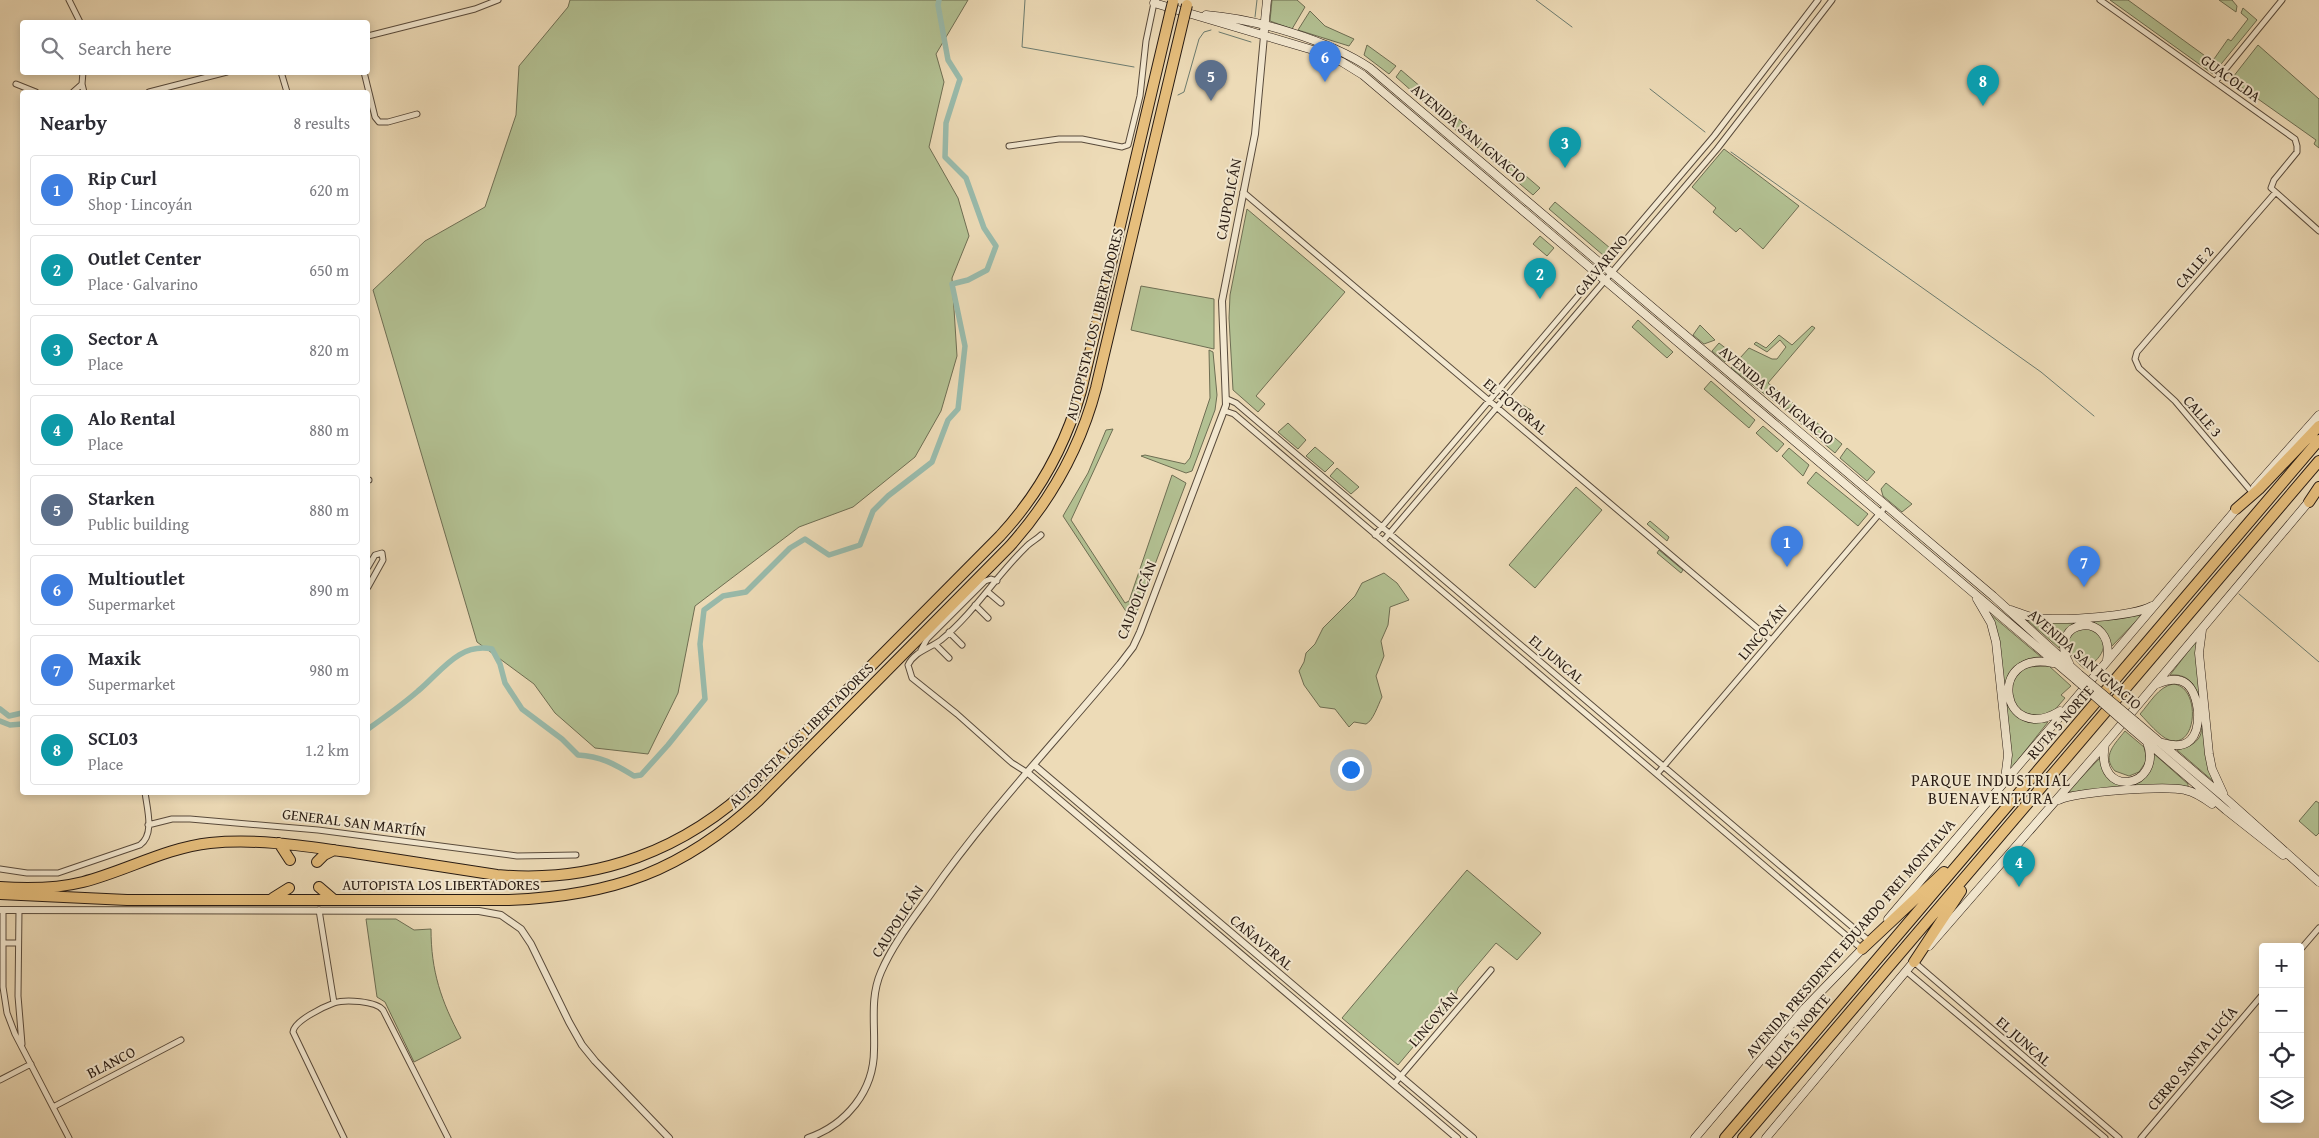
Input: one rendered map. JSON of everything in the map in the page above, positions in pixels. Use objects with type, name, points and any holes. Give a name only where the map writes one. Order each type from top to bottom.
[{"type":"highway","name":"AUTOPISTA LOS LIBERTADORES","points":[[0,886],[28,888],[62,886],[95,878],[147,858],[191,846],[229,842],[279,843],[512,876],[544,877],[591,871],[637,859],[688,835],[735,802],[784,755],[1000,536],[1028,503],[1055,459],[1070,426],[1081,391],[1173,1]]},
{"type":"highway","name":"AUTOPISTA LOS LIBERTADORES","points":[[0,894],[119,900],[508,900],[556,897],[616,886],[670,864],[711,840],[752,806],[1005,551],[1029,524],[1056,485],[1071,459],[1087,420],[1098,379],[1187,3]]},
{"type":"highway","points":[[2236,509],[2259,489],[2319,426]]},
{"type":"highway","name":"RUTA 5 NORTE","points":[[1725,1138],[2319,440]]},
{"type":"highway","name":"RUTA 5 NORTE","points":[[1743,1138],[2319,461]]},
{"type":"highway","points":[[2309,502],[2319,488]]},
{"type":"highway","points":[[1914,962],[2001,835]]},
{"type":"highway","points":[[1866,945],[1983,836]]},
{"type":"highway","points":[[279,843],[290,860]]},
{"type":"highway","points":[[317,862],[324,855],[335,850]]},
{"type":"highway","name":"AUTOPISTA LOS LIBERTADORES","points":[[0,880],[62,886]]},
{"type":"highway","points":[[319,887],[334,899]]},
{"type":"highway","points":[[270,899],[289,888]]},
{"type":"main road","name":"CAUPOLICÁN","points":[[1264,36],[1267,0]]},
{"type":"main road","name":"AVENIDA SAN IGNACIO","points":[[1155,2],[1324,54],[1348,66],[1396,102],[2055,663],[2077,677],[2133,725],[2159,742],[2224,797],[2299,866]]},
{"type":"main road","name":"AVENIDA SAN IGNACIO","points":[[1199,15],[1225,17],[1287,32],[1324,44],[1351,56],[1370,68],[1403,94],[1993,596],[2071,667],[2077,677]]},
{"type":"main road","points":[[1285,42],[1284,37],[1287,32]]},
{"type":"main road","points":[[1396,102],[1403,94]]},
{"type":"main road","points":[[1419,122],[1421,116],[1426,114]]},
{"type":"main road","points":[[1559,240],[1564,238],[1566,233]]},
{"type":"main road","points":[[1693,355],[1700,348]]},
{"type":"main road","name":"AVENIDA PRESIDENTE EDUARDO FREI MONTALVA","points":[[1694,1138],[1804,1009],[1866,945],[2236,509],[2319,415]]},
{"type":"main road","points":[[1850,488],[1856,485],[1857,481]]},
{"type":"main road","points":[[1766,1138],[1906,971],[2105,744],[2309,502]]},
{"type":"main road","points":[[1974,593],[1991,623],[1996,642],[2008,755],[2005,781]]},
{"type":"main road","points":[[1986,603],[1991,602],[1993,596]]},
{"type":"main road","points":[[2005,607],[2026,615],[2048,619],[2128,614],[2144,610],[2156,603]]},
{"type":"main road","points":[[2071,667],[2064,651],[2064,641],[2072,629],[2081,625],[2094,627],[2104,634],[2108,646],[2107,660]]},
{"type":"main road","points":[[2205,625],[2200,639],[2199,653],[2209,754],[2214,774],[2224,797]]},
{"type":"main road","points":[[2055,663],[2035,661],[2021,666],[2009,682],[2009,699],[2018,712],[2032,720],[2044,719],[2068,706]]},
{"type":"main road","points":[[2155,685],[2171,680],[2185,682],[2193,691],[2197,706],[2198,726],[2193,738],[2180,746],[2159,742]]},
{"type":"main road","name":"AVENIDA SAN IGNACIO","points":[[2133,725],[2147,742],[2226,810],[2319,882]]},
{"type":"main road","points":[[2105,744],[2103,759],[2106,770],[2116,780],[2128,782],[2138,779],[2147,770],[2150,754],[2147,742]]},
{"type":"main road","points":[[2055,802],[2065,797],[2082,793],[2174,788],[2193,793],[2226,810]]},
{"type":"street","points":[[69,0],[79,20]]},
{"type":"street","points":[[370,35],[475,9],[498,0]]},
{"type":"street","points":[[1818,0],[1826,8]]},
{"type":"street","name":"GALVARINO","points":[[1376,534],[1708,143],[1818,0]]},
{"type":"street","name":"GALVARINO","points":[[1383,541],[1716,149],[1832,0]]},
{"type":"street","name":"GUACOLDA","points":[[2100,0],[2296,141],[2295,154],[2271,184],[2275,193]]},
{"type":"street","points":[[2215,82],[2282,0]]},
{"type":"street","points":[[1009,146],[1059,139],[1082,139],[1126,146],[1129,143],[1140,96],[1146,41],[1155,2]]},
{"type":"street","name":"CAUPOLICÁN","points":[[808,1138],[827,1130],[841,1120],[856,1104],[866,1087],[874,1057],[874,996],[877,982],[887,958],[970,839],[1034,766],[1136,642],[1225,410],[1227,399],[1222,301],[1257,120],[1264,36]]},
{"type":"street","points":[[83,75],[84,90]]},
{"type":"street","points":[[167,90],[217,75]]},
{"type":"street","points":[[282,75],[286,90]]},
{"type":"street","points":[[365,75],[368,90]]},
{"type":"street","points":[[16,84],[31,90]]},
{"type":"street","points":[[75,90],[82,84]]},
{"type":"street","points":[[370,97],[375,117],[379,122],[388,122],[417,114]]},
{"type":"street","points":[[1708,143],[1716,149]]},
{"type":"street","name":"EL TOTORAL","points":[[1243,192],[1772,640]]},
{"type":"street","points":[[2275,193],[2319,231]]},
{"type":"street","name":"CALLE 2","points":[[2135,359],[2137,352],[2275,193]]},
{"type":"street","name":"CALLE 3","points":[[2135,359],[2138,368],[2185,412],[2251,492]]},
{"type":"street","name":"EL JUNCAL","points":[[1227,399],[1236,403],[1833,910],[1866,945]]},
{"type":"street","name":"EL JUNCAL","points":[[1225,410],[1234,414],[1376,534],[1826,918],[1866,945]]},
{"type":"street","name":"LINCOYÁN","points":[[1657,774],[1886,506]]},
{"type":"street","points":[[1028,773],[1012,763],[957,714],[912,678],[908,665],[912,658],[935,644],[949,632],[988,592],[1026,547],[1041,535]]},
{"type":"street","points":[[370,564],[375,555],[382,553],[383,560],[370,583]]},
{"type":"street","points":[[921,651],[927,639],[985,581],[990,579],[997,581]]},
{"type":"street","points":[[988,592],[1001,603]]},
{"type":"street","points":[[976,605],[988,618]]},
{"type":"street","points":[[949,632],[962,645]]},
{"type":"street","points":[[935,644],[949,658]]},
{"type":"street","name":"CAÑAVERAL","points":[[1034,766],[1473,1138]]},
{"type":"street","name":"CAÑAVERAL","points":[[1028,773],[1457,1138]]},
{"type":"street","points":[[0,869],[45,874],[70,870],[140,845],[148,837],[145,795]]},
{"type":"street","name":"GENERAL SAN MARTÍN","points":[[148,824],[172,819],[190,819],[318,830],[517,856],[576,856]]},
{"type":"street","points":[[69,1138],[12,1027],[6,1007],[1,910],[479,911],[501,915],[521,929],[531,944],[582,1045],[669,1138]]},
{"type":"street","points":[[19,910],[18,1011],[23,1047]]},
{"type":"street","points":[[319,910],[334,1003]]},
{"type":"street","points":[[1826,918],[1833,910]]},
{"type":"street","points":[[2304,945],[2319,928]]},
{"type":"street","points":[[3,943],[18,943]]},
{"type":"street","name":"EL JUNCAL","points":[[1914,962],[2119,1138]]},
{"type":"street","name":"LINCOYÁN","points":[[1394,1084],[1491,970]]},
{"type":"street","name":"EL JUNCAL","points":[[1906,971],[2104,1138]]},
{"type":"street","name":"CERRO SANTA LUCÍA","points":[[2141,1138],[2259,999]]},
{"type":"street","points":[[344,1138],[293,1032],[298,1022],[334,1003],[371,1003],[382,1008],[448,1138]]},
{"type":"street","name":"BLANCO","points":[[53,1107],[181,1040]]},
{"type":"street","points":[[0,1080],[30,1064]]},
{"type":"green space","points":[[570,0],[968,0],[936,54],[944,82],[929,147],[958,198],[969,236],[952,278],[957,356],[941,411],[915,457],[853,507],[799,527],[695,606],[678,693],[648,754],[595,748],[555,713],[534,684],[477,642],[373,290],[425,241],[485,207],[516,115],[519,66],[568,7]]},
{"type":"green space","points":[[1272,0],[1297,0],[1305,7],[1292,29],[1270,21]]},
{"type":"green space","points":[[2110,0],[2128,0],[2208,58],[2214,59],[2228,39],[2231,41],[2248,19],[2241,13],[2243,8],[2257,20],[2213,74]]},
{"type":"green space","points":[[2219,0],[2232,0],[2237,6],[2236,12]]},
{"type":"green space","points":[[1310,11],[1325,26],[1354,39],[1349,46],[1298,30]]},
{"type":"green space","points":[[1367,45],[1396,66],[1389,74],[1364,55]]},
{"type":"green space","points":[[2258,45],[2319,99],[2319,148],[2314,144],[2316,140],[2234,82],[2233,77]]},
{"type":"green space","points":[[1401,70],[1449,111],[1442,118],[1396,77]]},
{"type":"green space","points":[[1454,115],[1483,140],[1478,148],[1447,123]]},
{"type":"green space","points":[[1492,147],[1540,188],[1533,195],[1488,157]]},
{"type":"green space","points":[[1724,149],[1799,206],[1763,249],[1740,228],[1736,232],[1713,212],[1716,208],[1692,187]]},
{"type":"green space","points":[[1555,202],[1610,248],[1603,255],[1549,209]]},
{"type":"green space","points":[[1247,209],[1345,292],[1256,396],[1265,404],[1258,412],[1233,390],[1229,318],[1230,295]]},
{"type":"green space","points":[[1540,236],[1554,248],[1547,256],[1533,244]]},
{"type":"green space","points":[[1141,286],[1214,299],[1214,349],[1131,330]]},
{"type":"green space","points":[[1638,320],[1673,352],[1667,358],[1632,327]]},
{"type":"green space","points":[[1700,325],[1715,340],[1704,344],[1693,335]]},
{"type":"green space","points":[[1812,326],[1815,328],[1768,383],[1795,405],[1785,410],[1731,368],[1749,348],[1772,359],[1777,359],[1786,347],[1780,340],[1767,352],[1754,344],[1756,342],[1766,348],[1779,335],[1792,345]]},
{"type":"green space","points":[[1719,343],[1733,354],[1725,362],[1712,351]]},
{"type":"green space","points":[[1209,350],[1213,352],[1217,395],[1215,410],[1192,471],[1186,473],[1141,456],[1145,455],[1185,464],[1190,458],[1210,398]]},
{"type":"green space","points":[[1711,381],[1755,420],[1749,428],[1704,389]]},
{"type":"green space","points":[[1513,399],[1531,410],[1525,417],[1511,405]]},
{"type":"green space","points":[[1803,411],[1842,444],[1835,453],[1794,418]]},
{"type":"green space","points":[[1288,423],[1306,440],[1298,449],[1278,432]]},
{"type":"green space","points":[[1763,426],[1784,444],[1777,452],[1756,433]]},
{"type":"green space","points":[[1113,429],[1071,520],[1125,603],[1129,601],[1172,475],[1186,483],[1133,622],[1063,516],[1088,473],[1106,430]]},
{"type":"green space","points":[[1315,447],[1334,463],[1325,472],[1306,456]]},
{"type":"green space","points":[[1789,448],[1809,465],[1803,476],[1782,456]]},
{"type":"green space","points":[[1847,448],[1875,472],[1867,481],[1840,458]]},
{"type":"green space","points":[[1337,468],[1359,487],[1351,494],[1330,476]]},
{"type":"green space","points":[[1816,472],[1868,514],[1858,526],[1807,483]]},
{"type":"green space","points":[[1886,483],[1912,504],[1902,512],[1883,496],[1881,489]]},
{"type":"green space","points":[[1576,487],[1602,510],[1535,588],[1509,565]]},
{"type":"green space","points":[[1650,521],[1669,537],[1667,541],[1647,524]]},
{"type":"green space","points":[[1659,550],[1683,570],[1681,573],[1657,553]]},
{"type":"green space","points":[[1384,573],[1397,583],[1409,600],[1390,607],[1388,625],[1381,641],[1384,656],[1376,676],[1382,697],[1375,712],[1371,720],[1366,724],[1354,722],[1349,727],[1335,709],[1320,707],[1304,685],[1299,671],[1306,653],[1315,644],[1323,628],[1355,596],[1362,583]]},
{"type":"green space","points":[[1990,614],[2041,657],[2025,660],[2013,668],[2007,680],[2005,692],[2008,704],[2017,715],[2030,721],[2048,722],[2010,770]]},
{"type":"green space","points":[[2142,615],[2111,647],[2107,634],[2094,622],[2075,624],[2070,627],[2063,636],[2059,648],[2027,620],[2127,617]]},
{"type":"green space","points":[[2087,627],[2100,637],[2103,648],[2097,659],[2085,669],[2073,657],[2067,645],[2071,635],[2077,630]]},
{"type":"green space","points":[[2197,640],[2208,766],[2213,781],[2177,750],[2193,744],[2201,733],[2202,724],[2197,691],[2185,677],[2170,675]]},
{"type":"green space","points":[[2049,666],[2071,686],[2061,695],[2065,698],[2053,712],[2044,717],[2020,712],[2012,693],[2015,678],[2024,667]]},
{"type":"green space","points":[[2173,684],[2182,687],[2192,705],[2190,727],[2186,736],[2179,741],[2165,738],[2140,714],[2163,688]]},
{"type":"green space","points":[[2125,731],[2144,747],[2147,760],[2139,772],[2129,776],[2115,771],[2109,760],[2111,750]]},
{"type":"green space","points":[[2153,753],[2188,784],[2188,788],[2169,785],[2067,792],[2100,758],[2104,771],[2111,779],[2120,784],[2130,785],[2139,782],[2147,775],[2152,766]]},
{"type":"green space","points":[[2316,801],[2319,803],[2319,833],[2316,836],[2299,821]]},
{"type":"green space","points":[[1467,870],[1541,933],[1517,960],[1496,943],[1458,988],[1455,997],[1398,1065],[1342,1018]]},
{"type":"green space","points":[[366,919],[396,919],[414,930],[431,929],[435,972],[448,1011],[461,1038],[414,1062],[385,1002],[377,997]]},
{"type":"waterway","points":[[370,728],[406,701],[460,654],[480,648],[492,649],[500,664],[505,683],[522,709],[562,739],[578,755],[607,761],[634,776],[641,775],[705,699],[700,644],[704,610],[723,596],[746,592],[790,548],[805,539],[829,555],[860,545],[873,511],[888,496],[932,462],[948,420],[958,409],[965,346],[952,284],[968,280],[987,270],[996,246],[984,228],[966,178],[945,157],[946,123],[960,79],[948,60],[938,5],[939,0]]},
{"type":"waterway","points":[[1025,0],[1022,47],[1134,67]]},
{"type":"waterway","points":[[1255,17],[1257,0]]},
{"type":"waterway","points":[[1536,0],[1572,27]]},
{"type":"waterway","points":[[1178,95],[1184,92],[1199,39],[1204,32],[1211,30]]},
{"type":"waterway","points":[[1219,32],[1251,42]]},
{"type":"waterway","points":[[1650,89],[1705,132]]},
{"type":"waterway","points":[[1731,152],[2041,372],[2094,416]]},
{"type":"waterway","points":[[2239,594],[2319,662]]},
{"type":"waterway","points":[[0,709],[9,716],[20,713]]},
{"type":"waterway","points":[[0,721],[10,725],[20,724]]},
{"type":"place","name":"Multioutlet","points":[[1325,82]]},
{"type":"place","name":"Starken","points":[[1211,101]]},
{"type":"place","name":"SCL03","points":[[1983,106]]},
{"type":"place","name":"Sector A","points":[[1565,168]]},
{"type":"place","name":"Outlet Center","points":[[1540,299]]},
{"type":"place","name":"Rip Curl","points":[[1787,567]]},
{"type":"place","name":"Maxik","points":[[2084,587]]},
{"type":"place","name":"Alo Rental","points":[[2019,887]]},
{"type":"district","name":"PARQUE INDUSTRIAL BUENAVENTURA","points":[[1991,789]]}]
